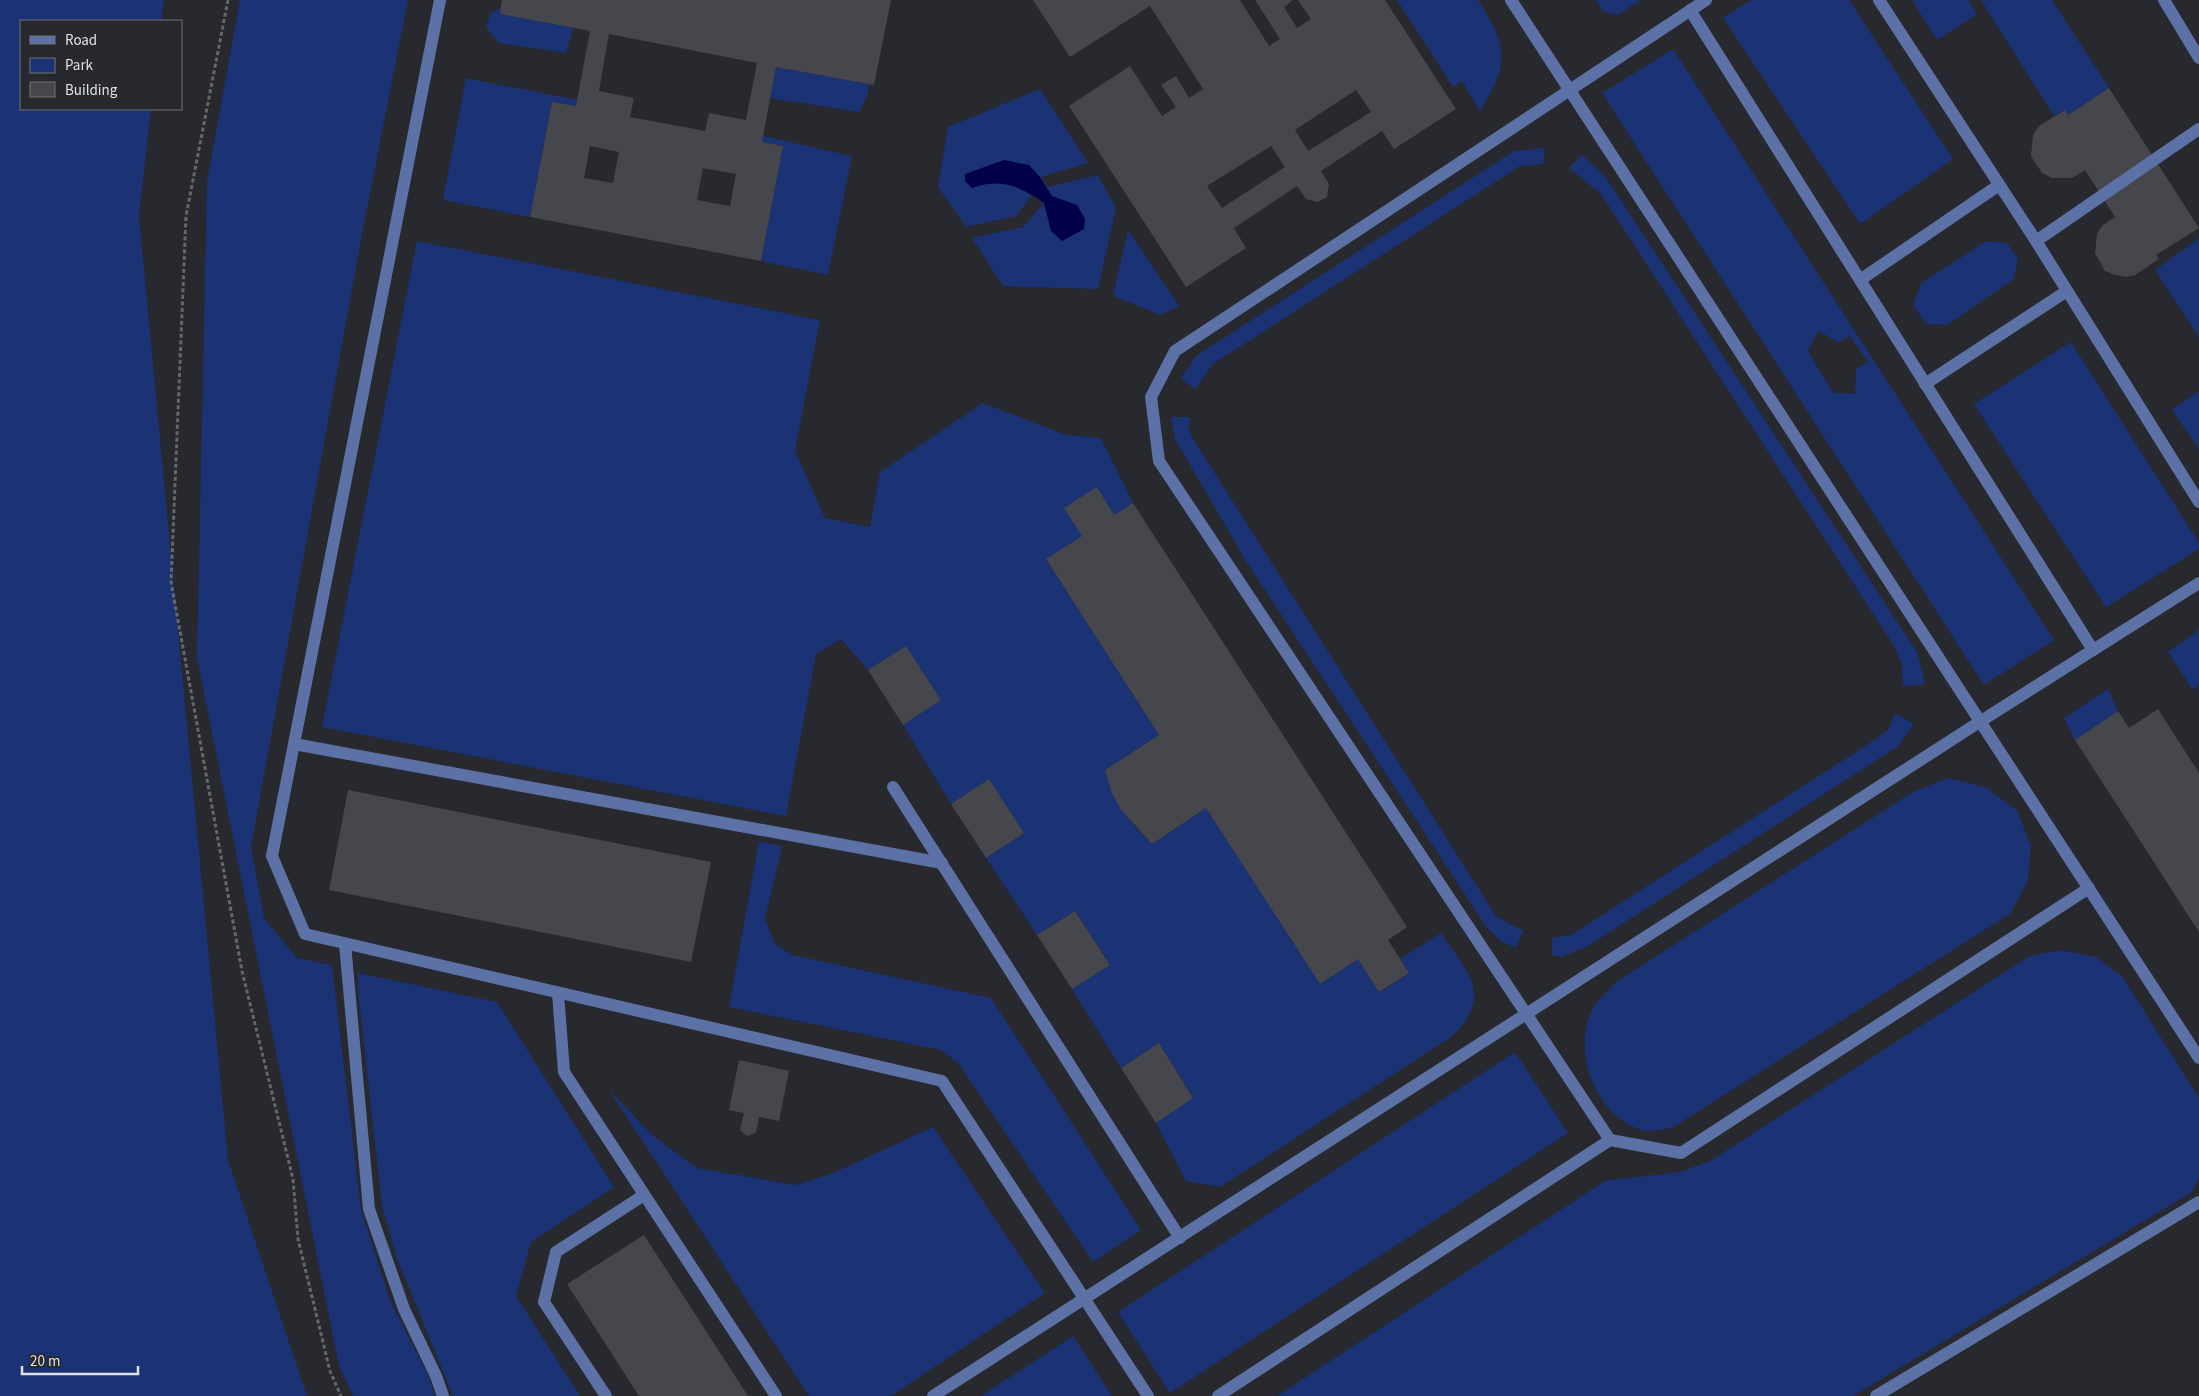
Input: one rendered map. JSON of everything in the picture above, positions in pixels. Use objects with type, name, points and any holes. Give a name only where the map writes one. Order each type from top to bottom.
[{"type":"lane","points":[[440,0],[272,856],[306,934],[942,1080],[1148,1396]]},
{"type":"lane","points":[[1511,0],[2199,1058]]},
{"type":"lane","points":[[1610,1140],[1159,461],[1151,396],[1175,350],[1706,0]]},
{"type":"lane","points":[[1879,0],[2036,241],[2199,502]]},
{"type":"lane","points":[[2164,0],[2199,58]]},
{"type":"lane","points":[[1690,10],[2093,650]]},
{"type":"lane","points":[[2036,241],[2199,130]]},
{"type":"lane","points":[[1860,280],[1999,185]]},
{"type":"lane","points":[[1925,384],[2067,291]]},
{"type":"lane","points":[[933,1396],[1981,721],[2199,583]]},
{"type":"lane","points":[[294,744],[942,863]]},
{"type":"lane","points":[[893,787],[1180,1238]]},
{"type":"lane","points":[[1218,1396],[1610,1140],[1681,1153],[2089,888]]},
{"type":"lane","points":[[345,944],[369,1209],[404,1309],[436,1376],[443,1396]]},
{"type":"lane","points":[[558,992],[564,1072],[776,1396]]},
{"type":"lane","points":[[606,1396],[544,1302],[556,1252],[644,1195]]},
{"type":"lane","points":[[1876,1396],[2199,1202]]},
{"type":"path","points":[[228,0],[186,216],[171,582],[242,971],[293,1179],[298,1239],[330,1371],[341,1396]]},
{"type":"green space","points":[[0,0],[164,0],[161,20],[20,20],[20,110],[151,110],[139,216],[228,1160],[307,1396],[0,1396]]},
{"type":"green space","points":[[240,0],[408,0],[363,229],[251,847],[264,918],[297,958],[332,965],[361,1210],[391,1303],[428,1375],[435,1396],[353,1396],[339,1366],[197,658],[207,182]]},
{"type":"green space","points":[[1397,0],[1478,0],[1495,30],[1502,55],[1497,80],[1480,111],[1462,81],[1453,87]]},
{"type":"green space","points":[[1596,0],[1640,0],[1618,15],[1604,12]]},
{"type":"green space","points":[[1751,0],[1849,0],[1953,159],[1860,224],[1723,18]]},
{"type":"green space","points":[[1912,0],[1968,0],[1977,14],[1937,40]]},
{"type":"green space","points":[[1981,0],[2052,0],[2109,88],[2068,115],[2065,110],[2054,116]]},
{"type":"green space","points":[[501,7],[500,14],[573,28],[566,53],[499,43],[486,27],[490,14]]},
{"type":"green space","points":[[1673,49],[2054,640],[1984,685],[1602,93]],"holes":[[[1818,331],[1839,342],[1850,336],[1868,362],[1856,369],[1855,394],[1833,393],[1808,351]]]},
{"type":"green space","points":[[776,67],[869,84],[868,93],[860,112],[770,98]]},
{"type":"green space","points":[[466,78],[578,100],[576,106],[552,102],[530,217],[443,200]]},
{"type":"green space","points":[[1040,89],[1088,163],[1041,177],[1048,187],[1098,175],[1116,208],[1098,289],[1003,286],[972,238],[1023,227],[1044,203],[1032,195],[1016,216],[966,227],[938,187],[948,127]]},
{"type":"green space","points":[[763,136],[852,156],[828,275],[761,261],[783,146],[762,142]]},
{"type":"green space","points":[[1545,148],[1543,164],[1520,166],[1213,364],[1195,389],[1181,378],[1196,356],[1514,151]]},
{"type":"green space","points":[[1582,155],[1605,176],[1917,652],[1925,684],[1903,686],[1902,666],[1896,649],[1601,194],[1569,168]]},
{"type":"green space","points":[[1128,230],[1179,306],[1161,315],[1113,296]]},
{"type":"green space","points":[[2199,238],[2199,337],[2155,270]]},
{"type":"green space","points":[[417,241],[820,320],[795,451],[825,518],[870,527],[880,472],[983,403],[1066,435],[1101,438],[1133,503],[1114,515],[1097,488],[1065,508],[1082,536],[1046,559],[1159,735],[1105,770],[1118,802],[1129,819],[1152,844],[1206,808],[1320,984],[1358,959],[1380,992],[1409,973],[1400,959],[1441,933],[1468,973],[1473,985],[1472,1009],[1464,1022],[1451,1037],[1220,1187],[1186,1181],[1156,1123],[1193,1097],[1159,1043],[1121,1068],[1072,989],[1110,964],[1075,911],[1037,935],[986,858],[1024,833],[989,779],[951,804],[903,725],[941,700],[906,646],[868,670],[841,639],[816,654],[786,816],[322,727]]},
{"type":"green space","points":[[1987,241],[2007,243],[2018,259],[2014,279],[1947,325],[1926,324],[1913,305],[1921,283]]},
{"type":"green space","points":[[2071,342],[2199,543],[2199,549],[2106,607],[1974,404]]},
{"type":"green space","points":[[2199,391],[2199,449],[2172,410]]},
{"type":"green space","points":[[1171,417],[1190,417],[1189,429],[1193,439],[1496,916],[1523,931],[1516,948],[1501,941],[1487,928],[1246,561],[1175,439]]},
{"type":"green space","points":[[2199,630],[2199,685],[2193,690],[2168,652]]},
{"type":"green space","points":[[2108,689],[2118,711],[2075,740],[2064,718]]},
{"type":"green space","points":[[1895,713],[1914,724],[1897,747],[1588,946],[1562,957],[1552,955],[1552,938],[1571,935],[1867,745],[1888,730]]},
{"type":"green space","points":[[1948,778],[1985,787],[2017,810],[2031,846],[2028,880],[2011,913],[1672,1128],[1652,1131],[1641,1130],[1625,1122],[1611,1111],[1600,1096],[1592,1080],[1586,1062],[1585,1043],[1587,1025],[1593,1008],[1616,982],[1913,792]]},
{"type":"green space","points":[[759,841],[782,846],[765,919],[775,944],[792,955],[991,998],[1141,1230],[1093,1262],[958,1063],[941,1050],[729,1007]]},
{"type":"green space","points":[[2060,950],[2096,957],[2122,976],[2199,1098],[2199,1178],[2192,1192],[1853,1396],[1277,1396],[1605,1181],[1680,1172],[1710,1161],[2030,956]]},
{"type":"green space","points":[[358,973],[497,1002],[614,1187],[531,1242],[516,1296],[580,1396],[453,1396],[397,1258],[382,1206],[359,999]]},
{"type":"green space","points":[[1515,1052],[1568,1133],[1170,1393],[1118,1312]]},
{"type":"green space","points":[[608,1088],[652,1135],[697,1168],[796,1185],[831,1174],[933,1127],[1045,1293],[891,1396],[809,1396]]},
{"type":"green space","points":[[1073,1336],[1112,1396],[981,1396]]},
{"type":"shaded area","points":[[1004,160],[1029,165],[1040,177],[1052,196],[1077,205],[1085,219],[1084,229],[1062,241],[1051,231],[1044,203],[1027,192],[1010,185],[1001,184],[982,185],[972,188],[965,181],[965,174]]},
{"type":"building","points":[[502,0],[891,0],[874,85],[776,67],[762,142],[783,146],[761,261],[530,217],[552,102],[576,106],[590,31],[500,14]],"holes":[[[609,34],[757,63],[746,120],[709,113],[705,131],[630,117],[634,98],[599,91]],[[590,146],[619,152],[613,183],[584,178]],[[703,168],[736,174],[730,206],[697,200]]]},
{"type":"building","points":[[1033,0],[1240,0],[1269,46],[1280,39],[1255,0],[1293,0],[1284,7],[1297,28],[1311,19],[1298,0],[1385,0],[1456,109],[1394,149],[1382,131],[1321,171],[1329,184],[1327,197],[1318,202],[1306,199],[1297,186],[1234,228],[1246,248],[1186,287],[1069,106],[1130,66],[1162,116],[1176,107],[1161,85],[1176,76],[1189,98],[1203,89],[1150,6],[1070,57]],"holes":[[[1356,90],[1371,112],[1308,151],[1295,130]],[[1271,146],[1285,167],[1222,208],[1207,186]]]},
{"type":"building","points":[[2109,88],[2199,228],[2156,255],[2159,259],[2135,275],[2126,277],[2105,271],[2095,253],[2097,233],[2103,225],[2115,217],[2085,170],[2072,178],[2052,178],[2042,173],[2031,156],[2033,135],[2039,126],[2065,110],[2068,115]]},
{"type":"building","points":[[1097,487],[1114,515],[1133,503],[1407,927],[1388,940],[1409,973],[1379,992],[1358,959],[1320,984],[1206,808],[1152,844],[1121,810],[1112,793],[1105,770],[1159,735],[1046,559],[1082,536],[1064,508]]},
{"type":"building","points":[[906,646],[941,700],[903,725],[868,670]]},
{"type":"building","points":[[2158,709],[2199,773],[2199,932],[2075,740],[2118,711],[2129,728]]},
{"type":"building","points":[[989,779],[1024,833],[986,858],[951,804]]},
{"type":"building","points":[[348,790],[711,862],[691,962],[329,890]]},
{"type":"building","points":[[1075,911],[1110,965],[1072,989],[1037,935]]},
{"type":"building","points":[[1159,1043],[1193,1098],[1156,1123],[1121,1068]]},
{"type":"building","points":[[739,1060],[789,1071],[779,1121],[759,1117],[756,1133],[747,1136],[740,1130],[744,1113],[729,1110]]},
{"type":"building","points":[[644,1235],[748,1396],[639,1396],[567,1284]]}]
